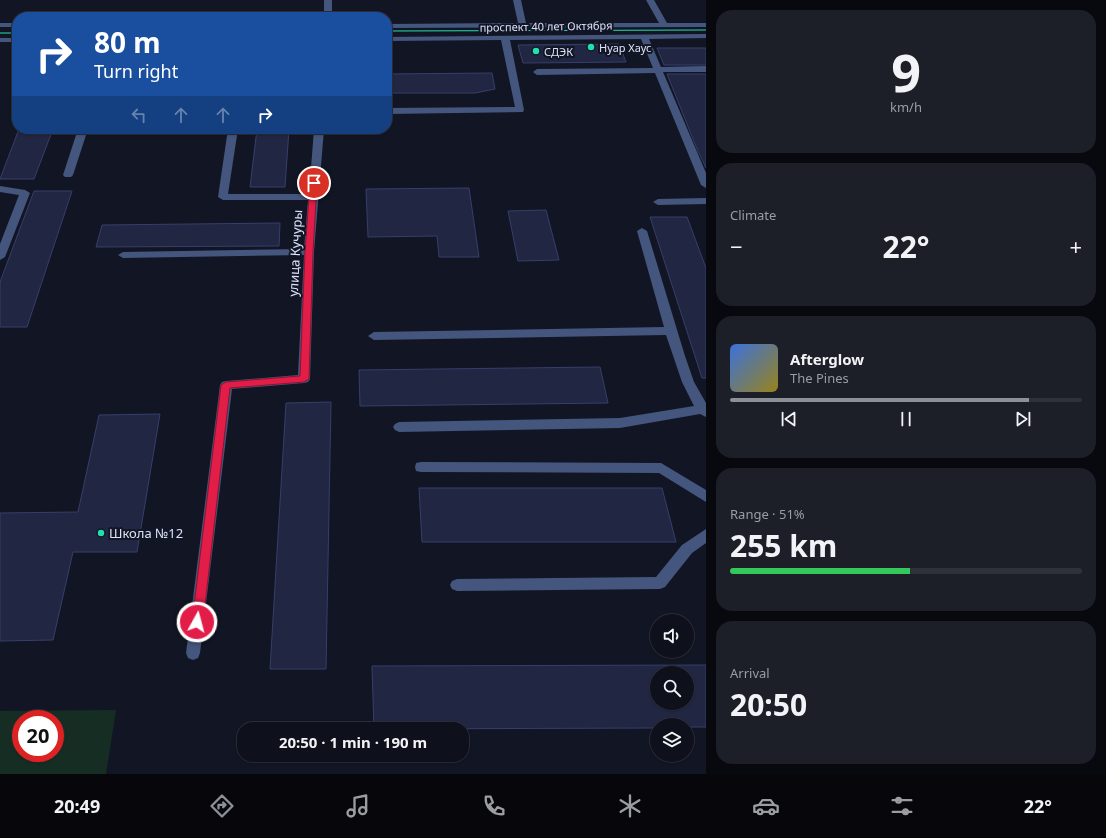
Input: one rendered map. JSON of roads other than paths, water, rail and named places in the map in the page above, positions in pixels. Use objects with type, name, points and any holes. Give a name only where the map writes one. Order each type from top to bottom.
[{"type":"street","points":[[328,0],[328,12]]},
{"type":"street","points":[[517,0],[522,25]]},
{"type":"street","points":[[650,0],[664,25]]},
{"type":"street","points":[[0,25],[12,25]]},
{"type":"street","name":"проспект 40 лет Октября","points":[[392,26],[706,25]]},
{"type":"street","points":[[644,36],[706,184]]},
{"type":"street","name":"проспект 40 лет Октября","points":[[392,39],[706,36]]},
{"type":"street","points":[[392,111],[520,110],[505,38]]},
{"type":"street","points":[[0,40],[12,40]]},
{"type":"street","points":[[537,72],[706,69]]},
{"type":"street","points":[[68,175],[81,134]]},
{"type":"street","points":[[232,134],[223,197],[313,197]]},
{"type":"street","name":"улица Кучуры","points":[[193,653],[226,385],[304,379],[309,252],[318,134]]},
{"type":"street","points":[[0,189],[25,194],[0,257]]},
{"type":"street","points":[[658,202],[706,200]]},
{"type":"street","points":[[399,427],[620,423],[704,411],[686,380],[642,231]]},
{"type":"street","points":[[123,255],[309,252]]},
{"type":"street","points":[[374,336],[672,331]]},
{"type":"street","points":[[421,467],[661,468],[706,497]]},
{"type":"street","points":[[457,585],[660,583],[687,549],[706,535]]},
{"type":"tram line","points":[[392,31],[706,30]]},
{"type":"tram line","points":[[0,33],[12,33]]},
{"type":"place","name":"Нуар Хаус","points":[[591,47]]},
{"type":"place","name":"СДЭК","points":[[536,51]]},
{"type":"place","name":"Школа №12","points":[[101,533]]}]
